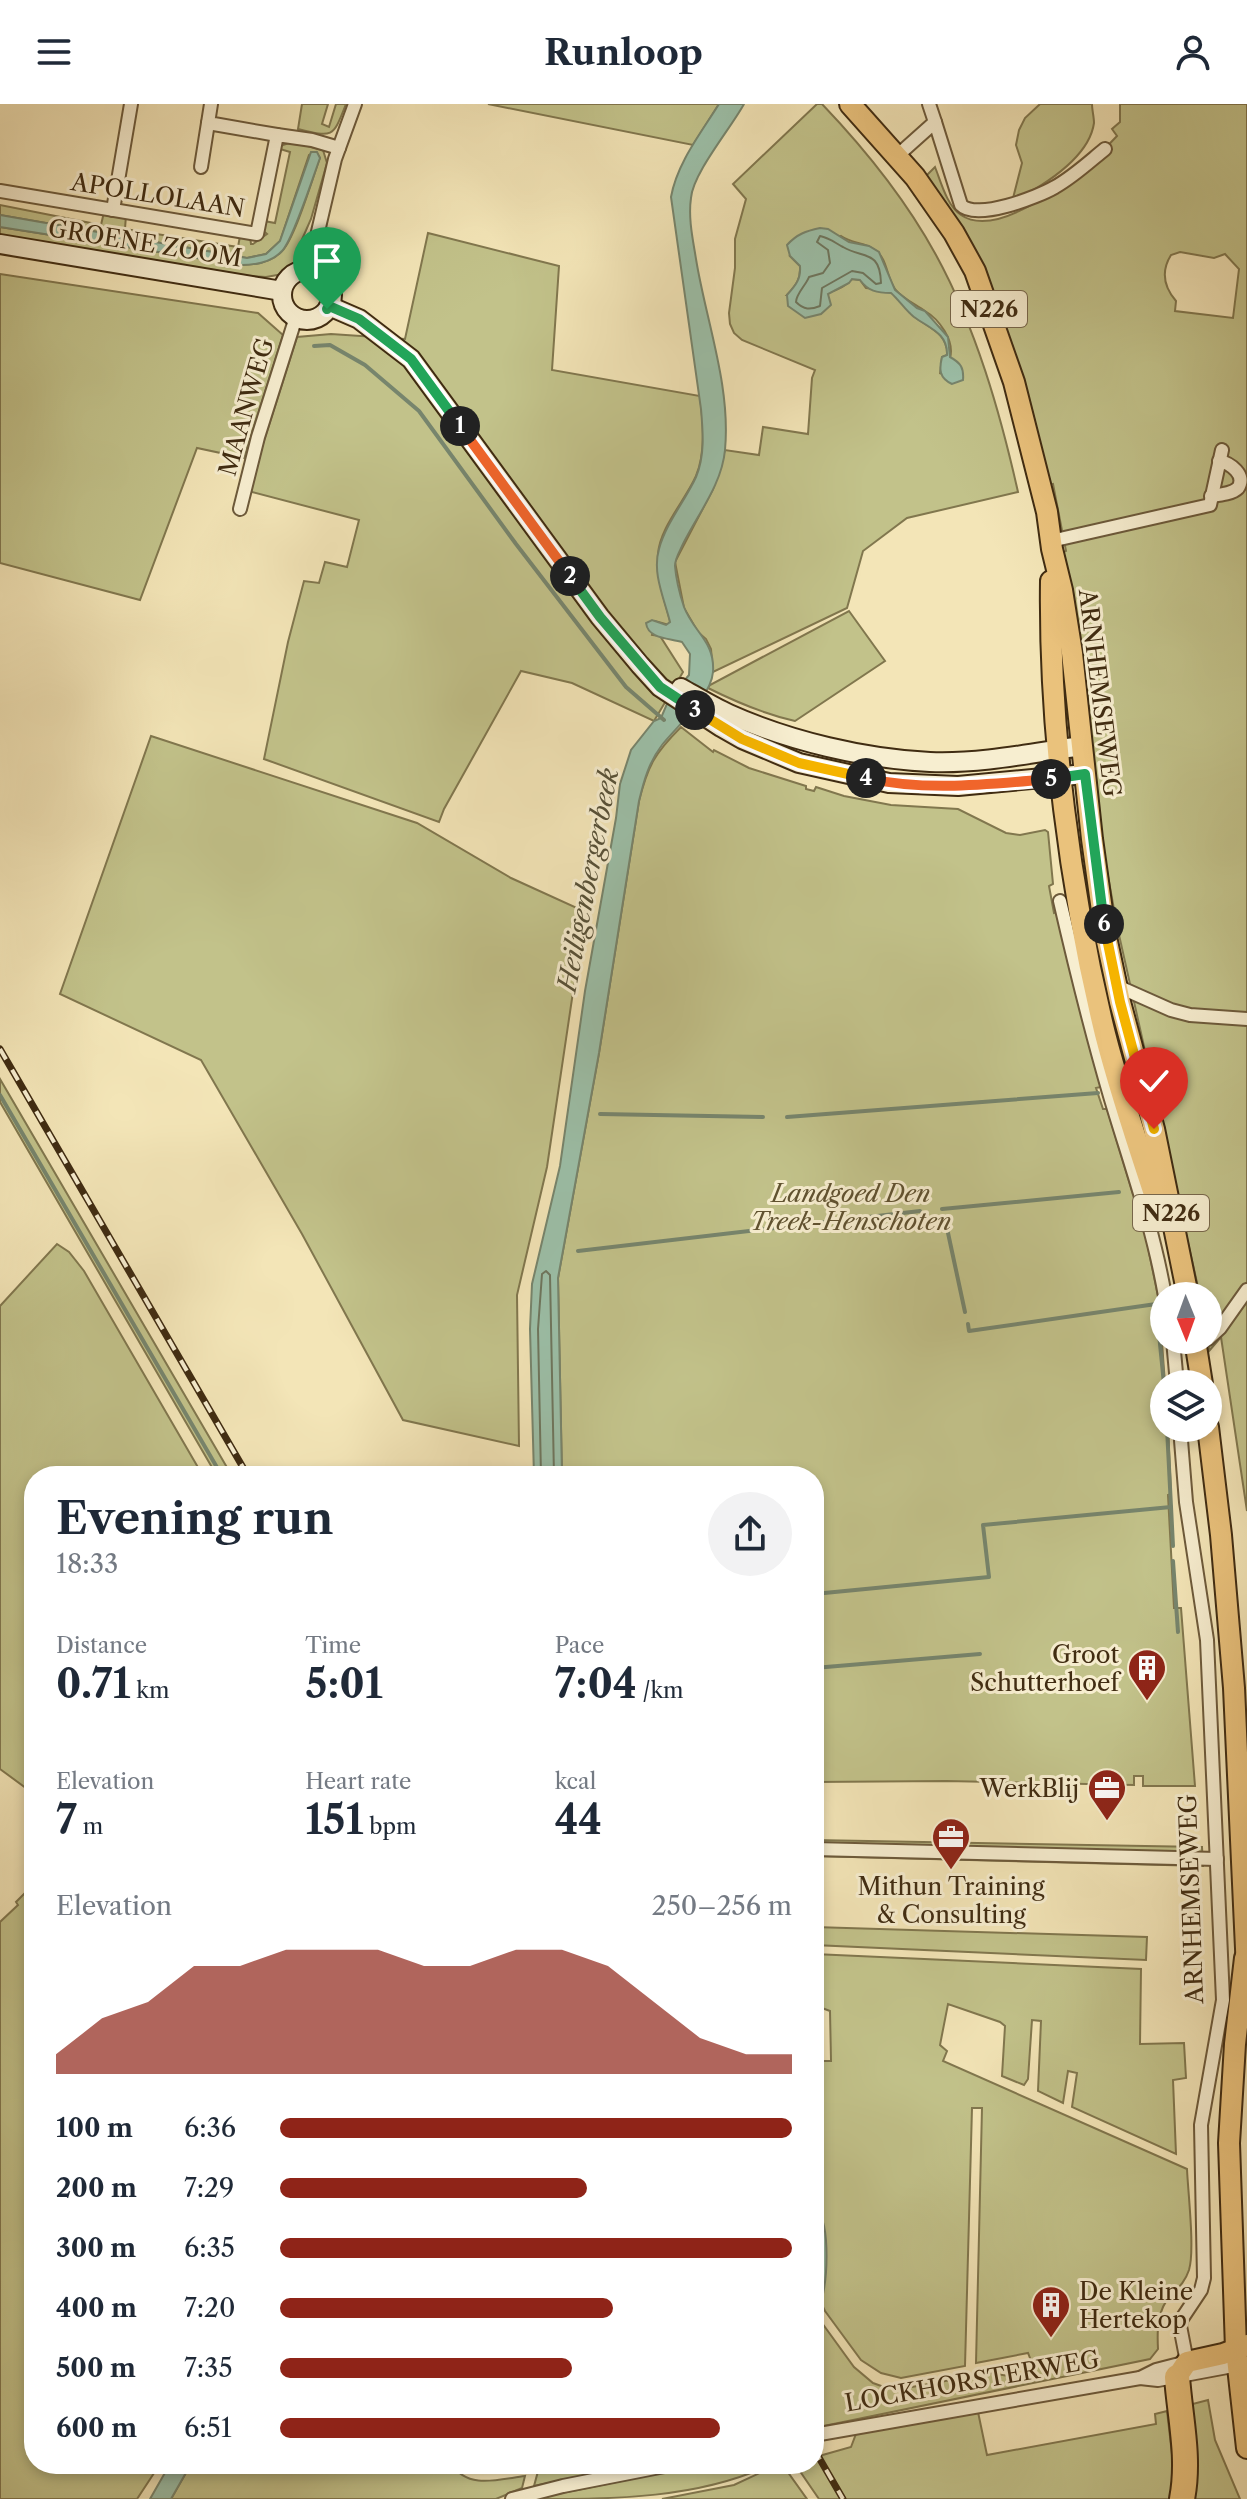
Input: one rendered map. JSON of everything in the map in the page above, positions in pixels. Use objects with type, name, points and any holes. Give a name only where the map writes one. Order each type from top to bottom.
[{"type":"highway","points":[[1182,2499],[1186,2475],[1188,2370]]},
{"type":"main road","name":"ARNHEMSEWEG","points":[[850,104],[915,177],[954,233],[975,271],[1014,382],[1047,512],[1062,590],[1103,916],[1117,986],[1154,1129],[1185,1282]]},
{"type":"main road","name":"GROENE ZOOM","points":[[0,244],[282,291]]},
{"type":"main road","points":[[309,270],[320,274],[332,294],[324,312],[314,318],[303,319],[286,309],[282,291],[294,274],[309,270]]},
{"type":"main road","points":[[329,306],[359,319],[411,359],[600,617],[640,665],[725,721],[742,739],[799,763],[889,783],[958,786],[1085,774]]},
{"type":"main road","name":"ARNHEMSEWEG","points":[[1051,545],[1051,617],[1060,749],[1074,880],[1105,1034],[1183,1282]]},
{"type":"main road","points":[[725,721],[797,740],[930,762],[981,760],[1082,746]]},
{"type":"main road","name":"ARNHEMSEWEG","points":[[1210,1442],[1234,1688],[1246,1962],[1235,2044],[1230,2118],[1233,2254],[1247,2448]]},
{"type":"main road","name":"LOCKHORSTERWEG","points":[[1188,2370],[1223,2354],[1240,2353]]},
{"type":"street","points":[[113,210],[131,104]]},
{"type":"street","name":"APOLLOLAAN","points":[[201,167],[211,104]]},
{"type":"street","points":[[309,270],[319,220],[355,104]]},
{"type":"street","points":[[929,104],[961,205],[971,211],[996,209],[1055,187],[1105,149]]},
{"type":"street","points":[[897,156],[935,122]]},
{"type":"street","points":[[208,123],[312,140],[339,148]]},
{"type":"street","name":"APOLLOLAAN","points":[[0,191],[257,234],[277,135]]},
{"type":"street","name":"MAANWEG","points":[[240,509],[258,437],[296,317]]},
{"type":"street","points":[[1051,545],[1210,505],[1211,496],[1221,455],[1240,472],[1243,480],[1241,487],[1233,492],[1211,496]]},
{"type":"street","points":[[1060,901],[1110,1097],[1141,1191],[1162,1282]]},
{"type":"street","points":[[1117,986],[1190,1015],[1247,1019]]},
{"type":"street","points":[[1222,1325],[1247,1290]]},
{"type":"street","name":"ARNHEMSEWEG","points":[[1181,1442],[1186,1502],[1207,1640],[1223,2000],[1201,2125],[1204,2278],[1201,2290],[1180,2326],[1188,2370]]},
{"type":"street","points":[[824,1849],[1217,1859]]},
{"type":"street","name":"LOCKHORSTERWEG","points":[[824,2433],[1140,2378],[1158,2380],[1188,2370]]},
{"type":"street","points":[[512,2499],[624,2474]]},
{"type":"green space","points":[[302,104],[328,104],[322,124],[329,127],[336,104],[346,104],[335,129],[319,134],[298,129]]},
{"type":"green space","points":[[488,104],[719,104],[693,145]]},
{"type":"green space","points":[[817,104],[822,104],[838,121],[898,195],[950,283],[985,371],[1018,492],[907,518],[863,551],[847,608],[713,672],[711,649],[684,608],[675,562],[713,489],[725,450],[759,455],[763,427],[808,434],[815,370],[742,340],[730,324],[735,239],[746,199],[733,184]],"holes":[[[841,236],[875,250],[885,263],[895,289],[940,325],[951,351],[940,374],[942,357],[947,355],[944,341],[892,293],[866,288],[860,280],[852,279],[830,292],[787,295],[797,282],[800,271],[800,266],[790,256]]]},
{"type":"green space","points":[[1040,104],[1092,104],[1094,123],[1090,136],[1074,160],[1049,180],[1012,202],[1022,163],[1016,145],[1019,130],[1025,118]]},
{"type":"green space","points":[[1120,104],[1247,104],[1247,1511],[1222,1344],[1222,1282],[1197,1282],[1117,926],[1102,843],[1061,553],[1066,551],[1053,484],[1048,485],[1034,418],[999,311],[925,177],[935,167],[948,200],[961,215],[978,221],[999,219],[1021,210],[1067,181],[1117,136],[1112,129],[1120,122]],"holes":[[[1180,252],[1214,258],[1225,254],[1239,269],[1233,318],[1175,311],[1176,301],[1165,279],[1171,255]]]},
{"type":"green space","points":[[292,142],[323,150],[327,163],[311,219],[300,244],[304,250],[296,266],[283,274],[266,277],[229,275],[0,237],[0,227],[241,265],[263,262],[282,251],[292,234],[320,158],[316,152],[309,155],[280,241],[266,254],[247,258],[0,215],[0,205],[101,225],[104,212],[126,215],[125,229],[238,247],[240,236],[250,237],[253,244],[267,234],[261,229],[264,221],[275,223],[290,152],[280,149],[280,146]]},
{"type":"green space","points":[[428,233],[559,266],[552,370],[700,396],[703,426],[696,476],[663,534],[658,554],[659,580],[670,621],[669,625],[655,621],[652,635],[660,636],[683,672],[654,721],[572,683],[521,671],[439,822],[264,759],[304,581],[319,583],[325,562],[347,567],[359,520],[248,491],[297,337],[331,334],[405,339]]},
{"type":"green space","points":[[0,274],[258,313],[283,335],[244,458],[197,448],[140,600],[0,563]]},
{"type":"green space","points":[[849,611],[885,661],[795,721],[750,707],[708,688],[710,685]]},
{"type":"green space","name":"Landgoed Den Treek-Henschoten","points":[[681,727],[713,752],[749,768],[806,786],[806,789],[814,791],[816,787],[891,805],[958,809],[1006,833],[1048,832],[1053,884],[1049,886],[1054,913],[1071,908],[1114,1084],[1096,1088],[1103,1109],[1107,1109],[1133,1194],[1137,1194],[1155,1282],[1150,1282],[1150,1354],[1163,1354],[1164,1370],[1150,1370],[1150,1442],[1169,1442],[1174,1608],[1181,1608],[1195,1786],[1143,1786],[1143,1776],[1134,1776],[1134,1785],[824,1782],[824,1466],[562,1466],[558,1278],[599,1053],[639,801],[654,760]]},
{"type":"green space","points":[[151,736],[417,823],[511,878],[588,913],[547,1167],[517,1295],[519,1446],[403,1420],[302,1234],[201,1060],[60,994]]},
{"type":"green space","points":[[0,1079],[226,1466],[211,1466],[0,1102]]},
{"type":"green space","points":[[57,1244],[69,1252],[84,1271],[197,1466],[24,1466],[24,1787],[0,1769],[0,1306]]},
{"type":"green space","points":[[824,1840],[1202,1847],[1203,1866],[824,1856]]},
{"type":"green space","points":[[24,1894],[24,2474],[153,2474],[137,2499],[0,2499],[0,1922],[18,1905],[16,1902]]},
{"type":"green space","points":[[824,1927],[1147,1937],[1146,1960],[824,1945]]},
{"type":"green space","points":[[824,1954],[1141,1969],[1140,2044],[1184,2043],[1186,2078],[1173,2080],[1176,2154],[1072,2107],[1077,2073],[1068,2071],[1063,2103],[1038,2091],[1041,2021],[1032,2020],[1028,2079],[1024,2085],[1002,2076],[1005,2026],[1000,2022],[948,2004],[940,2045],[947,2051],[943,2061],[1187,2169],[1191,2261],[1184,2281],[1160,2314],[1158,2349],[1150,2359],[824,2426],[824,2326],[854,2367],[873,2383],[884,2387],[912,2387],[990,2373],[1039,2381],[1028,2353],[976,2363],[982,2108],[972,2108],[965,2366],[901,2378],[881,2373],[861,2360],[825,2311],[824,2061],[831,2061],[830,2011],[824,2009]]},
{"type":"green space","points":[[1208,2400],[1215,2440],[1240,2499],[1192,2499],[1185,2406]]},
{"type":"green space","points":[[1167,2411],[1173,2463],[1171,2499],[819,2499],[802,2474],[824,2474],[824,2455],[851,2447],[856,2434],[978,2412],[987,2455],[1156,2424],[1155,2414]]},
{"type":"green space","points":[[185,2474],[461,2474],[485,2481],[525,2476],[522,2488],[496,2499],[171,2499]]},
{"type":"green space","points":[[537,2474],[592,2474],[534,2486]]},
{"type":"green space","points":[[655,2474],[749,2474],[656,2495],[533,2499]]},
{"type":"green space","points":[[758,2474],[789,2474],[807,2499],[662,2499],[734,2485]]},
{"type":"water","points":[[719,104],[744,104],[698,176],[690,213],[700,282],[721,378],[725,450],[714,487],[683,544],[675,566],[684,607],[711,652],[713,672],[700,701],[654,758],[639,801],[599,1053],[558,1278],[562,1466],[534,1466],[530,1329],[532,1284],[560,1166],[585,991],[620,784],[631,750],[654,721],[661,718],[669,699],[689,675],[690,654],[682,642],[655,635],[646,623],[652,620],[666,625],[670,622],[660,586],[657,558],[666,530],[696,477],[703,444],[701,409],[671,197],[684,160]]},
{"type":"water","points":[[311,152],[317,152],[320,158],[287,245],[278,255],[258,263],[241,265],[0,227],[0,215],[247,258],[266,254],[280,241]]},
{"type":"water","points":[[820,228],[879,252],[895,290],[925,311],[948,337],[950,357],[961,366],[963,380],[952,384],[942,376],[942,357],[947,355],[941,336],[911,315],[891,293],[873,291],[860,280],[852,279],[828,294],[831,305],[821,314],[805,318],[788,306],[787,295],[797,282],[800,266],[790,256],[787,245],[794,238]]},
{"type":"water","points":[[824,2228],[826,2248],[824,2287]]},
{"type":"water","points":[[164,2474],[185,2474],[171,2499],[150,2499]]},
{"type":"waterway","points":[[314,346],[330,345],[365,365],[419,411],[626,687],[664,720]]},
{"type":"waterway","points":[[787,1117],[1098,1093]]},
{"type":"waterway","points":[[0,1095],[216,1466]]},
{"type":"waterway","points":[[600,1114],[763,1117]]},
{"type":"waterway","points":[[942,1209],[1119,1192]]},
{"type":"waterway","points":[[578,1251],[920,1211]]},
{"type":"waterway","points":[[945,1219],[965,1312]]},
{"type":"waterway","points":[[968,1324],[969,1331],[1156,1304],[1163,1370]]},
{"type":"waterway","points":[[1168,1442],[1173,1546]]},
{"type":"waterway","points":[[824,1593],[989,1577],[983,1525],[1171,1507]]},
{"type":"waterway","points":[[1173,1561],[1178,1632]]},
{"type":"waterway","points":[[824,1667],[980,1654]]},
{"type":"railway","points":[[0,1049],[242,1466]]},
{"type":"railway","points":[[824,2466],[843,2499]]},
{"type":"place","name":"Groot Schutterhoef","points":[[1147,1702]]},
{"type":"place","name":"WerkBlij","points":[[1107,1822]]},
{"type":"place","name":"Mithun Training & Consulting","points":[[951,1871]]},
{"type":"place","name":"De Kleine Hertekop","points":[[1051,2339]]},
{"type":"route","points":[[327,309],[329,306],[359,319],[411,359],[600,617],[640,665],[660,687],[721,727],[799,763],[889,783],[958,786],[1085,774],[1105,932],[1154,1129]]},
{"type":"water label","name":"Heiligenbergerbeek","points":[[588,880]]}]
